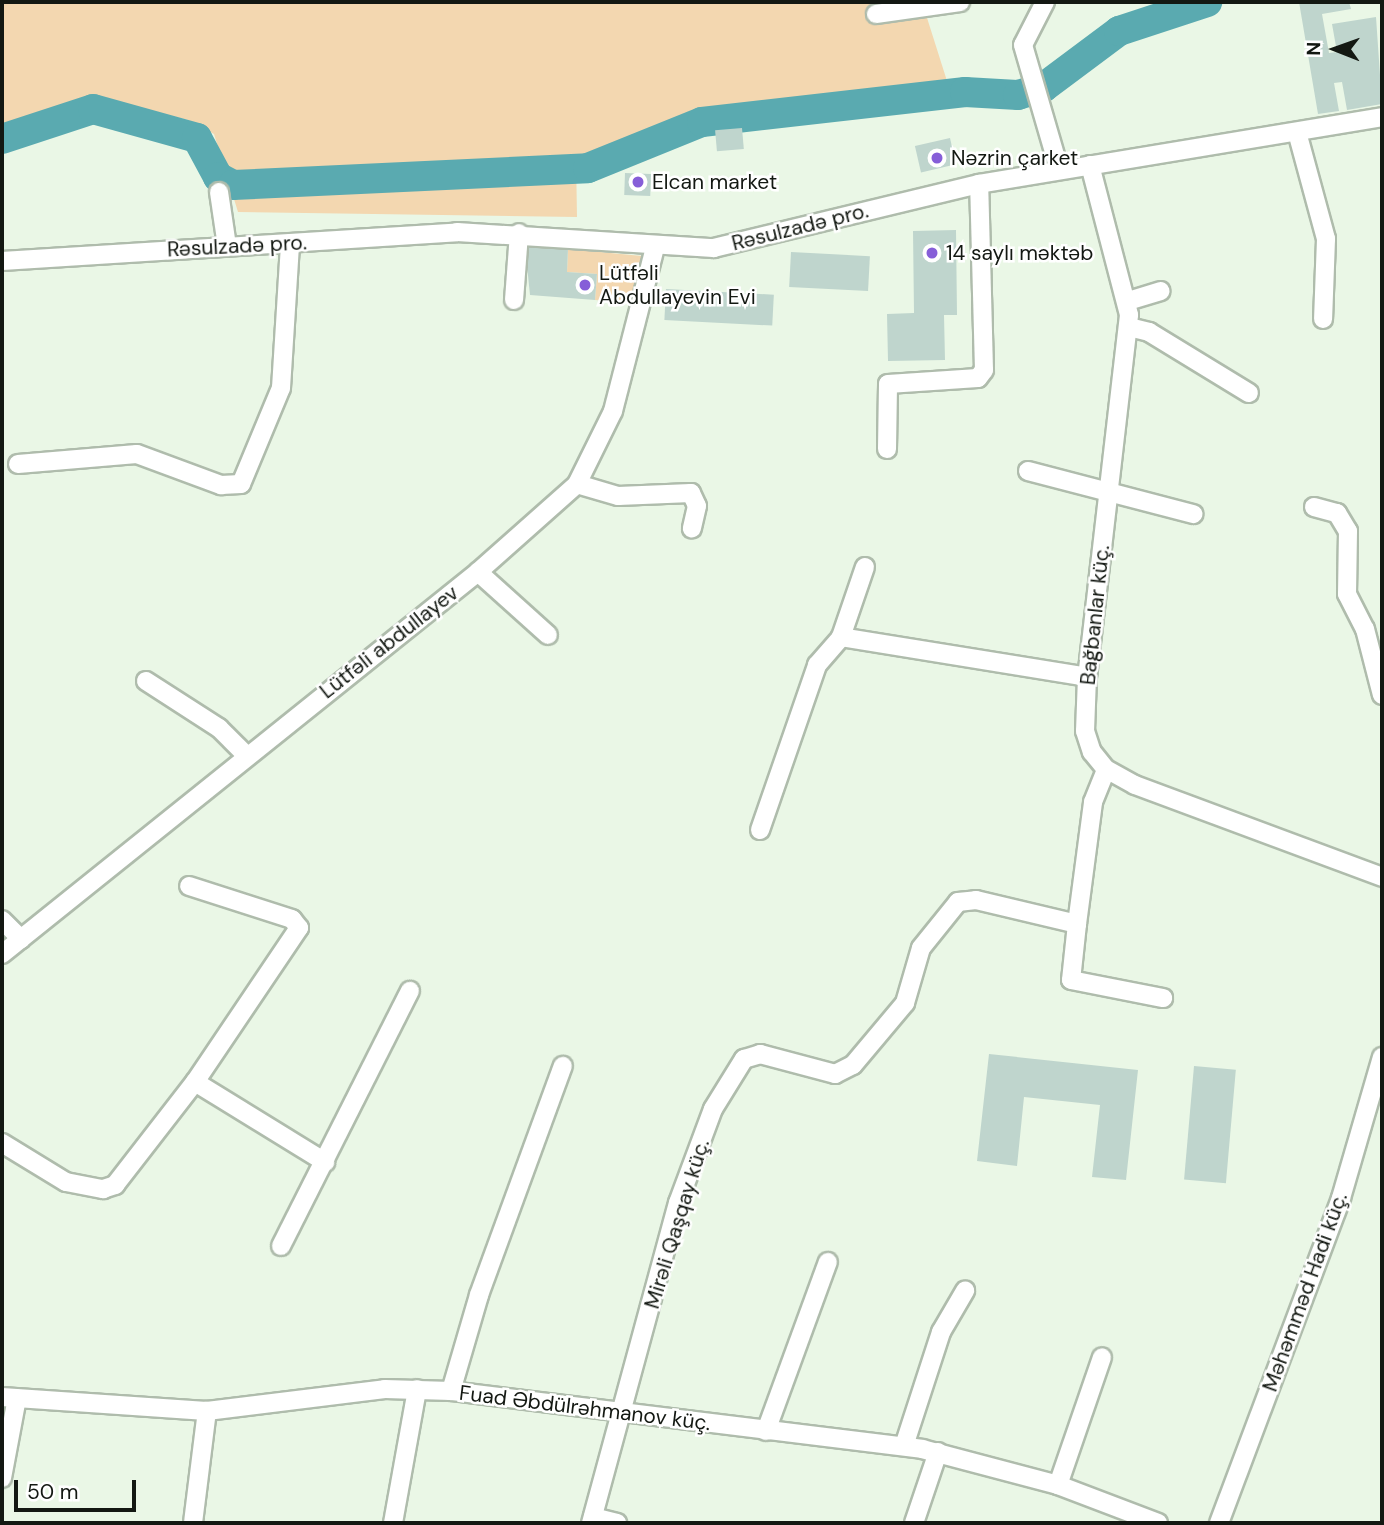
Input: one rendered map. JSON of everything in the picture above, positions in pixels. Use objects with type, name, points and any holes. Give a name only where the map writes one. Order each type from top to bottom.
[{"type":"street","points":[[876,14],[960,2]]},
{"type":"street","points":[[1045,2],[1026,32],[1031,80],[1059,169]]},
{"type":"street","name":"Rəsulzadə pro.","points":[[2,261],[227,246],[519,233],[655,247],[715,248],[979,184],[1382,117]]},
{"type":"street","points":[[1297,131],[1326,239],[1323,319]]},
{"type":"street","name":"Bağbanlar küç.","points":[[1090,165],[1128,301],[1129,327],[1087,677],[1085,731],[1106,769]]},
{"type":"street","points":[[887,449],[888,384],[978,378],[984,370],[979,184]]},
{"type":"street","points":[[219,192],[227,246]]},
{"type":"street","points":[[514,300],[519,233]]},
{"type":"street","points":[[18,464],[137,454],[221,485],[241,485],[281,388],[289,243]]},
{"type":"street","name":"Lütfəli abdullayev","points":[[2,954],[245,754],[478,572],[577,484],[612,411],[655,247]]},
{"type":"street","points":[[1128,301],[1161,292]]},
{"type":"street","points":[[1129,327],[1149,332],[1248,393]]},
{"type":"street","points":[[1028,471],[1193,514]]},
{"type":"street","points":[[577,484],[618,496],[691,493],[697,506],[692,527]]},
{"type":"street","points":[[1314,507],[1336,513],[1348,531],[1347,594],[1365,629],[1382,695]]},
{"type":"street","points":[[760,830],[817,664],[841,637],[865,567]]},
{"type":"street","points":[[478,572],[548,635]]},
{"type":"street","points":[[841,637],[1087,677]]},
{"type":"street","points":[[146,681],[219,728],[245,754]]},
{"type":"street","points":[[1163,998],[1072,980],[1093,802],[1106,769],[1382,877]]},
{"type":"street","points":[[2,1143],[65,1182],[103,1189],[115,1185],[195,1082],[299,928],[292,919],[189,886]]},
{"type":"street","name":"Mirəli Qaşqay küç.","points":[[592,1520],[678,1203],[713,1109],[744,1059],[760,1054],[835,1074],[853,1065],[905,1003],[921,948],[958,902],[976,900],[1077,924]]},
{"type":"street","points":[[2,920],[21,939]]},
{"type":"street","points":[[281,1246],[410,991]]},
{"type":"street","name":"Məhəmməd Hadi küç.","points":[[1219,1523],[1341,1198],[1382,1057]]},
{"type":"street","points":[[451,1391],[479,1295],[563,1066]]},
{"type":"street","points":[[195,1082],[325,1162]]},
{"type":"street","points":[[766,1431],[828,1262]]},
{"type":"street","points":[[904,1446],[941,1332],[965,1291]]},
{"type":"street","points":[[1058,1485],[1102,1357]]},
{"type":"street","points":[[393,1523],[417,1389]]},
{"type":"street","name":"Fuad Əbdülrəhmanov küç.","points":[[9,1397],[207,1411],[417,1389],[451,1391],[938,1452],[1058,1485],[1158,1523]]},
{"type":"street","points":[[2,1478],[9,1397]]},
{"type":"street","points":[[193,1523],[207,1411]]},
{"type":"street","points":[[914,1523],[938,1452]]},
{"type":"street","points":[[592,1520],[617,1523]]},
{"type":"shaded area","points":[[2,2],[922,2],[947,81],[702,108],[576,157],[577,217],[238,212],[214,134],[188,120],[96,97],[2,129]]},
{"type":"shaded area","points":[[568,249],[642,256],[631,303],[595,300],[597,274],[567,272]]},
{"type":"building","points":[[1299,2],[1349,2],[1351,9],[1322,14],[1329,53],[1337,52],[1332,24],[1376,17],[1382,104],[1347,110],[1342,82],[1334,83],[1339,111],[1318,114]]},
{"type":"building","points":[[742,128],[744,149],[717,151],[715,130]]},
{"type":"building","points":[[950,138],[956,164],[921,172],[915,146]]},
{"type":"building","points":[[625,173],[651,174],[650,196],[624,195]]},
{"type":"building","points":[[956,230],[957,315],[944,315],[945,360],[888,361],[887,314],[914,313],[913,231]]},
{"type":"building","points":[[525,246],[568,249],[567,272],[597,274],[595,300],[530,295]]},
{"type":"building","points":[[791,252],[870,256],[868,291],[789,287]]},
{"type":"building","points":[[666,289],[774,295],[772,326],[664,320]]},
{"type":"building","points":[[989,1054],[1138,1070],[1126,1180],[1092,1177],[1100,1105],[1024,1097],[1017,1166],[977,1161]]},
{"type":"building","points":[[1194,1066],[1236,1070],[1226,1183],[1184,1180]]},
{"type":"waterway","points":[[2,139],[93,109],[197,138],[218,177],[233,185],[588,168],[702,122],[965,92],[1018,95],[1044,87],[1119,31],[1207,2]]},
{"type":"place","name":"Nəzrin çarket","points":[[937,158]]},
{"type":"place","name":"Elcan market","points":[[638,182]]},
{"type":"place","name":"14 saylı məktəb","points":[[932,253]]},
{"type":"place","name":"Lütfəli Abdullayevin Evi","points":[[585,285]]}]
